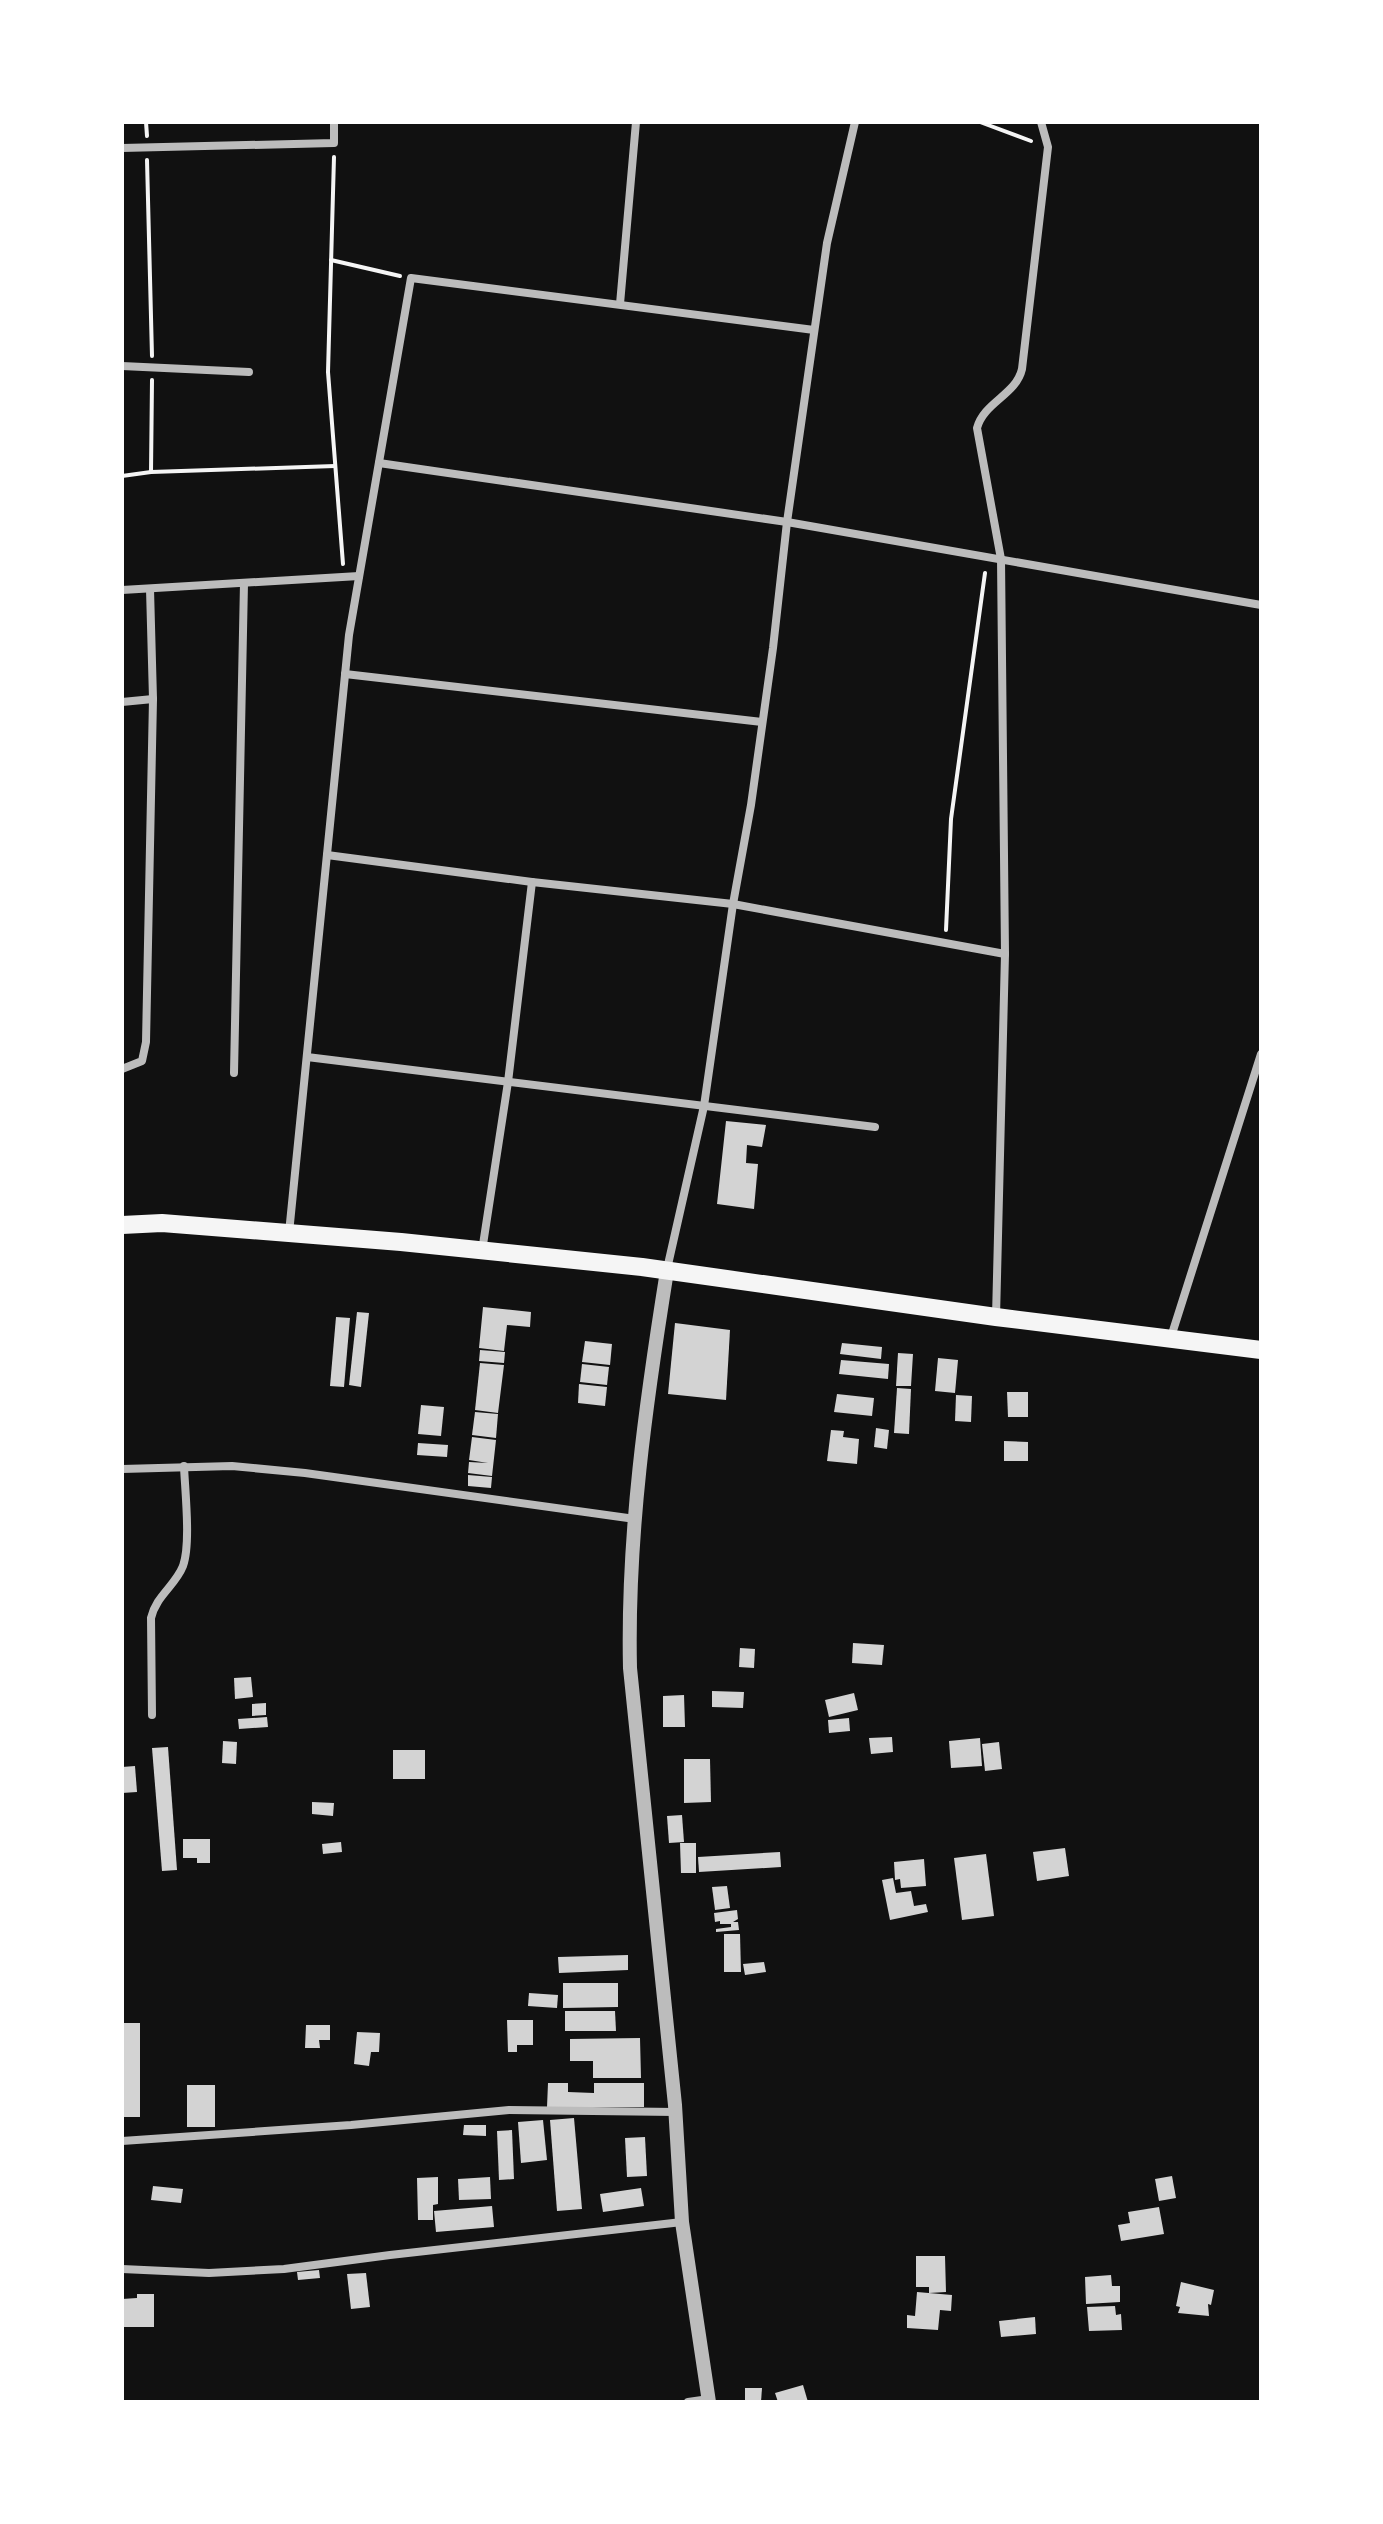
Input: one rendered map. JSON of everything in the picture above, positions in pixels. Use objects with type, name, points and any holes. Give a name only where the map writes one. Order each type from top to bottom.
[{"type":"highway","points":[[122,1225],[162,1223],[401,1242],[667,1271],[1261,1350]]},
{"type":"street","points":[[122,148],[334,143],[334,122]]},
{"type":"street","points":[[620,304],[636,122]]},
{"type":"street","points":[[688,2402],[709,2400],[682,2222],[676,2112],[630,1668],[629,1618],[636,1519],[644,1415],[667,1271],[704,1106],[733,904],[751,805],[827,243],[855,122]]},
{"type":"street","points":[[996,1317],[1005,954],[1001,559],[977,428],[983,412],[1020,378],[1048,147],[1041,122]]},
{"type":"street","points":[[289,1233],[345,674],[411,278],[814,330]]},
{"type":"street","points":[[122,366],[249,372]]},
{"type":"street","points":[[379,463],[787,522],[1261,605]]},
{"type":"street","points":[[122,590],[359,576]]},
{"type":"street","points":[[234,1073],[244,583]]},
{"type":"street","points":[[122,1069],[142,1061],[146,1042],[153,699],[150,589]]},
{"type":"street","points":[[345,674],[762,722]]},
{"type":"street","points":[[122,702],[153,699]]},
{"type":"street","points":[[327,855],[733,904],[1005,954]]},
{"type":"street","points":[[482,1252],[508,1082],[532,882]]},
{"type":"street","points":[[1171,1337],[1261,1054]]},
{"type":"street","points":[[307,1057],[875,1127]]},
{"type":"street","points":[[152,1715],[151,1618],[154,1606],[182,1568],[186,1552],[184,1466]]},
{"type":"street","points":[[122,1469],[232,1466],[305,1473],[636,1519]]},
{"type":"street","points":[[122,2141],[336,2127],[509,2110],[676,2112]]},
{"type":"street","points":[[122,2269],[209,2273],[284,2269],[682,2222]]},
{"type":"path","points":[[146,122],[152,368],[151,472]]},
{"type":"path","points":[[980,122],[1048,147]]},
{"type":"path","points":[[334,143],[328,372],[345,577]]},
{"type":"path","points":[[331,260],[411,278]]},
{"type":"path","points":[[122,476],[151,472],[335,466]]},
{"type":"path","points":[[945,942],[951,819],[988,556]]},
{"type":"building","points":[[726,1121],[766,1125],[762,1147],[747,1145],[746,1163],[758,1164],[754,1209],[717,1204]]},
{"type":"building","points":[[483,1307],[531,1312],[530,1327],[507,1325],[504,1351],[479,1348]]},
{"type":"building","points":[[357,1312],[369,1313],[361,1387],[349,1385]]},
{"type":"building","points":[[336,1317],[350,1318],[344,1387],[330,1386]]},
{"type":"building","points":[[675,1323],[730,1330],[726,1400],[668,1394]]},
{"type":"building","points":[[585,1341],[612,1344],[610,1365],[582,1362]]},
{"type":"building","points":[[842,1343],[882,1347],[881,1359],[840,1354]]},
{"type":"building","points":[[480,1350],[505,1352],[504,1363],[479,1361]]},
{"type":"building","points":[[898,1353],[913,1354],[911,1386],[896,1386]]},
{"type":"building","points":[[938,1358],[958,1360],[955,1393],[935,1391]]},
{"type":"building","points":[[841,1360],[889,1364],[888,1379],[839,1374]]},
{"type":"building","points":[[480,1363],[504,1365],[498,1413],[475,1410]]},
{"type":"building","points":[[582,1364],[609,1367],[607,1385],[580,1382]]},
{"type":"building","points":[[579,1384],[607,1387],[605,1406],[578,1403]]},
{"type":"building","points":[[897,1388],[911,1389],[909,1434],[894,1433]]},
{"type":"building","points":[[1007,1392],[1028,1392],[1028,1417],[1008,1417]]},
{"type":"building","points":[[837,1394],[874,1398],[872,1416],[834,1412]]},
{"type":"building","points":[[956,1395],[972,1396],[971,1422],[955,1421]]},
{"type":"building","points":[[421,1405],[444,1407],[441,1436],[418,1434]]},
{"type":"building","points":[[475,1412],[498,1414],[496,1438],[472,1435]]},
{"type":"building","points":[[876,1428],[889,1430],[887,1449],[874,1447]]},
{"type":"building","points":[[831,1430],[844,1431],[843,1437],[859,1439],[857,1464],[827,1461]]},
{"type":"building","points":[[472,1437],[496,1440],[492,1476],[468,1473],[469,1462],[488,1463],[469,1460]]},
{"type":"building","points":[[1004,1441],[1028,1442],[1028,1461],[1004,1461]]},
{"type":"building","points":[[418,1443],[448,1445],[447,1457],[417,1455]]},
{"type":"building","points":[[468,1475],[492,1477],[491,1488],[468,1486]]},
{"type":"building","points":[[853,1643],[884,1645],[882,1665],[852,1663]]},
{"type":"building","points":[[740,1648],[755,1649],[754,1668],[739,1667]]},
{"type":"building","points":[[251,1677],[253,1697],[235,1699],[234,1678]]},
{"type":"building","points":[[712,1691],[744,1692],[743,1708],[712,1707]]},
{"type":"building","points":[[854,1693],[858,1710],[829,1717],[825,1700]]},
{"type":"building","points":[[684,1695],[685,1727],[663,1727],[663,1696]]},
{"type":"building","points":[[266,1703],[266,1715],[252,1716],[252,1704]]},
{"type":"building","points":[[267,1717],[268,1727],[239,1729],[238,1719]]},
{"type":"building","points":[[849,1718],[850,1731],[829,1733],[828,1720]]},
{"type":"building","points":[[892,1737],[893,1752],[871,1754],[869,1738]]},
{"type":"building","points":[[980,1738],[982,1766],[951,1768],[949,1741]]},
{"type":"building","points":[[223,1741],[237,1742],[236,1764],[222,1763]]},
{"type":"building","points":[[999,1742],[1002,1769],[985,1771],[982,1744]]},
{"type":"building","points":[[168,1747],[177,1870],[162,1871],[152,1748]]},
{"type":"building","points":[[393,1750],[425,1750],[425,1779],[393,1779]]},
{"type":"building","points":[[684,1759],[710,1759],[711,1802],[684,1803]]},
{"type":"building","points":[[135,1766],[137,1792],[122,1793],[122,1767]]},
{"type":"building","points":[[312,1802],[334,1803],[333,1816],[312,1814]]},
{"type":"building","points":[[682,1815],[684,1842],[669,1843],[667,1816]]},
{"type":"building","points":[[183,1839],[210,1839],[210,1863],[197,1863],[197,1858],[183,1858]]},
{"type":"building","points":[[341,1842],[342,1852],[323,1854],[322,1844]]},
{"type":"building","points":[[680,1843],[696,1843],[696,1873],[681,1873]]},
{"type":"building","points":[[1065,1848],[1069,1876],[1037,1881],[1033,1852]]},
{"type":"building","points":[[780,1852],[781,1867],[699,1872],[698,1857]]},
{"type":"building","points":[[986,1854],[994,1916],[962,1920],[954,1858]]},
{"type":"building","points":[[924,1859],[926,1886],[901,1888],[900,1879],[895,1880],[894,1862]]},
{"type":"building","points":[[893,1878],[896,1893],[911,1891],[914,1906],[926,1904],[928,1912],[890,1920],[882,1880]]},
{"type":"building","points":[[727,1886],[730,1908],[715,1910],[712,1887]]},
{"type":"building","points":[[737,1910],[738,1919],[733,1922],[738,1922],[739,1930],[716,1932],[716,1929],[731,1927],[731,1924],[715,1922],[714,1913]]},
{"type":"building","points":[[724,1934],[740,1934],[741,1972],[724,1972]]},
{"type":"building","points":[[628,1955],[628,1970],[559,1973],[558,1957]]},
{"type":"building","points":[[764,1962],[766,1972],[745,1975],[743,1964]]},
{"type":"building","points":[[563,1983],[618,1983],[618,2007],[563,2008]]},
{"type":"building","points":[[529,1993],[558,1995],[557,2008],[528,2006]]},
{"type":"building","points":[[565,2011],[615,2011],[616,2031],[565,2031]]},
{"type":"building","points":[[507,2020],[533,2020],[533,2045],[517,2045],[517,2052],[508,2052]]},
{"type":"building","points":[[122,2023],[140,2023],[140,2117],[122,2117]]},
{"type":"building","points":[[306,2025],[330,2025],[330,2040],[319,2040],[320,2048],[305,2048]]},
{"type":"building","points":[[357,2032],[380,2033],[379,2052],[371,2052],[369,2066],[354,2064]]},
{"type":"building","points":[[640,2038],[641,2078],[593,2078],[593,2061],[570,2061],[570,2039]]},
{"type":"building","points":[[548,2083],[568,2083],[568,2092],[594,2093],[594,2083],[644,2083],[644,2107],[547,2107]]},
{"type":"building","points":[[187,2085],[215,2085],[215,2127],[187,2127]]},
{"type":"building","points":[[574,2118],[582,2209],[557,2211],[550,2120]]},
{"type":"building","points":[[543,2120],[547,2160],[521,2163],[518,2122]]},
{"type":"building","points":[[464,2125],[486,2125],[486,2136],[463,2135]]},
{"type":"building","points":[[512,2130],[514,2179],[499,2180],[497,2131]]},
{"type":"building","points":[[645,2137],[647,2176],[627,2177],[625,2138]]},
{"type":"building","points":[[1172,2176],[1176,2198],[1159,2201],[1155,2179]]},
{"type":"building","points":[[438,2177],[438,2204],[433,2205],[433,2220],[418,2220],[417,2178]]},
{"type":"building","points":[[490,2177],[491,2199],[459,2200],[458,2179]]},
{"type":"building","points":[[153,2186],[183,2189],[181,2203],[151,2200]]},
{"type":"building","points":[[641,2188],[644,2206],[603,2212],[600,2194]]},
{"type":"building","points":[[492,2206],[494,2227],[436,2232],[434,2211]]},
{"type":"building","points":[[1159,2207],[1164,2234],[1121,2241],[1118,2225],[1130,2223],[1128,2212]]},
{"type":"building","points":[[916,2256],[945,2256],[946,2292],[929,2293],[929,2287],[916,2287]]},
{"type":"building","points":[[319,2270],[320,2278],[298,2280],[297,2272]]},
{"type":"building","points":[[366,2273],[370,2307],[351,2309],[347,2274]]},
{"type":"building","points":[[1111,2275],[1112,2286],[1120,2286],[1120,2302],[1086,2304],[1085,2277]]},
{"type":"building","points":[[1181,2282],[1214,2290],[1211,2305],[1208,2304],[1209,2316],[1178,2313],[1180,2307],[1176,2306]]},
{"type":"building","points":[[917,2292],[952,2295],[951,2311],[940,2310],[938,2330],[907,2328],[907,2315],[915,2316]]},
{"type":"building","points":[[137,2294],[154,2294],[154,2327],[122,2327],[122,2299],[137,2298]]},
{"type":"building","points":[[1115,2306],[1116,2315],[1121,2314],[1122,2330],[1089,2331],[1087,2307]]},
{"type":"building","points":[[1035,2317],[1036,2334],[1001,2337],[999,2321]]},
{"type":"building","points":[[803,2385],[808,2402],[778,2402],[775,2393]]},
{"type":"building","points":[[745,2388],[762,2388],[761,2402],[745,2402]]}]
